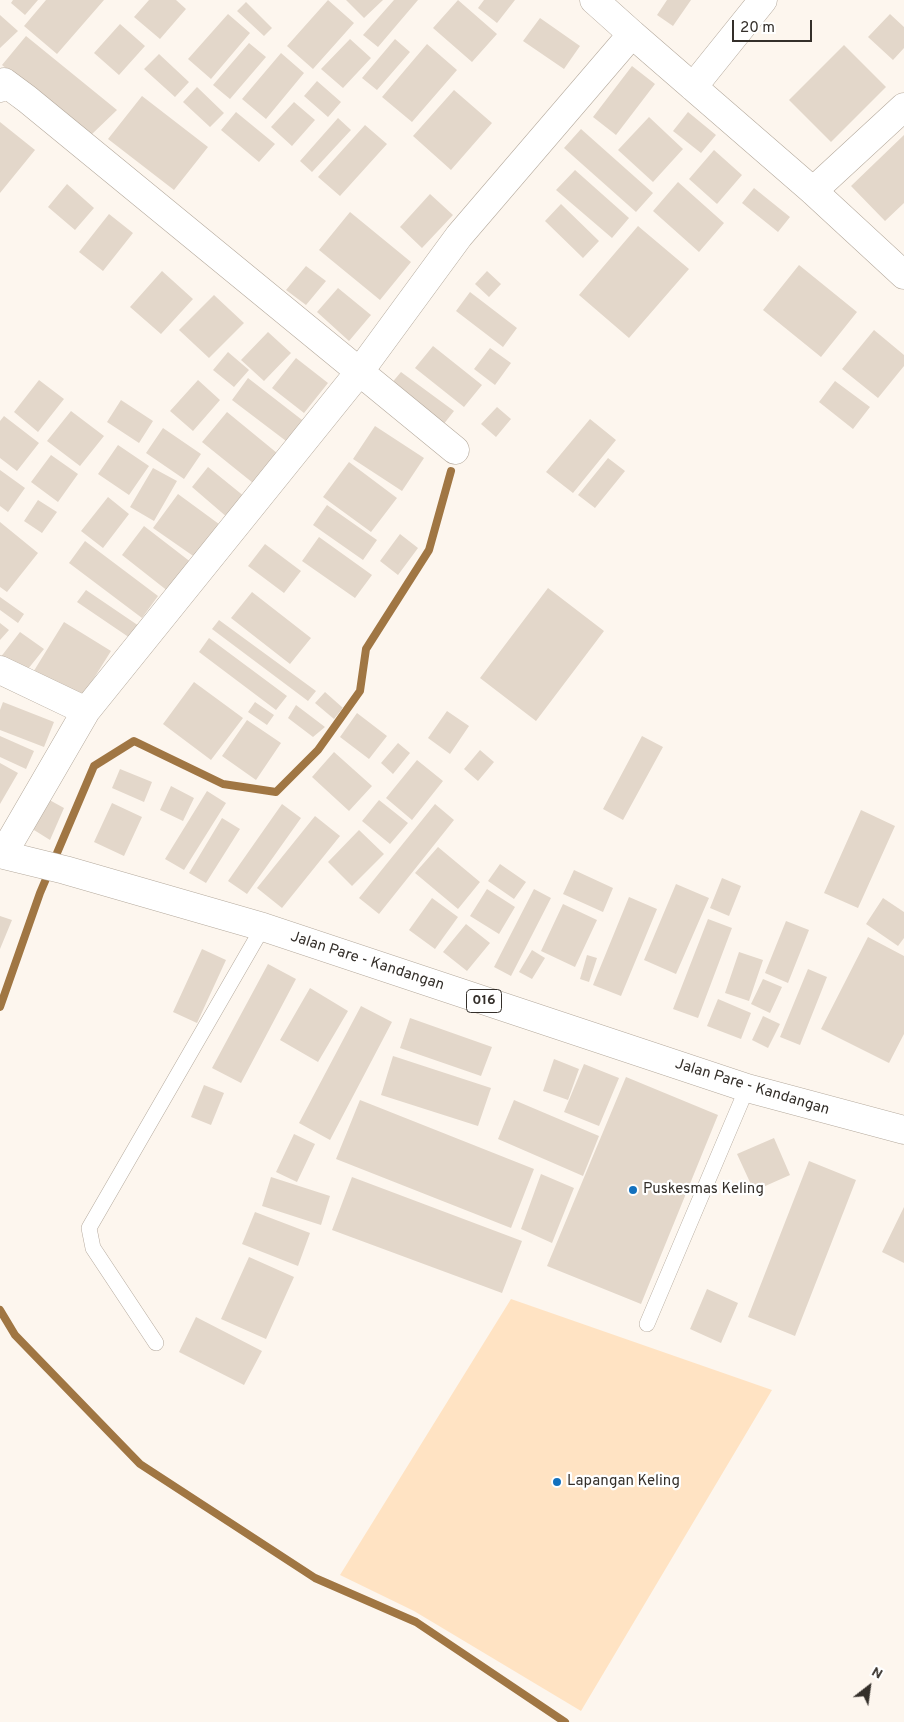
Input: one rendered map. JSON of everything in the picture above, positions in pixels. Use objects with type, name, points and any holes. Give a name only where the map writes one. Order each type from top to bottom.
[{"type":"street","points":[[594,0],[813,190],[904,275]]},
{"type":"street","points":[[693,87],[763,0]]},
{"type":"street","points":[[2,854],[86,711],[360,370],[459,236],[632,34]]},
{"type":"street","points":[[0,88],[4,82],[26,99],[360,370],[455,450]]},
{"type":"street","points":[[813,190],[904,107]]},
{"type":"street","points":[[0,670],[86,711]]},
{"type":"street","name":"Jalan Pare - Kandangan","points":[[2,854],[263,927],[747,1088],[904,1130]]},
{"type":"lane","points":[[156,1343],[92,1248],[89,1228],[263,927]]},
{"type":"lane","points":[[647,1324],[747,1088]]},
{"type":"shaded area","name":"Lapangan Keling","points":[[511,1299],[772,1390],[581,1711],[414,1611],[340,1575]]},
{"type":"building","points":[[13,0],[38,0],[25,15],[11,3]]},
{"type":"building","points":[[46,0],[104,0],[57,54],[24,26]]},
{"type":"building","points":[[149,0],[176,0],[186,9],[160,39],[134,17]]},
{"type":"building","points":[[328,0],[354,23],[313,69],[287,46]]},
{"type":"building","points":[[346,0],[383,0],[364,18]]},
{"type":"building","points":[[394,0],[418,0],[378,47],[363,35]]},
{"type":"building","points":[[458,0],[497,34],[472,62],[433,28]]},
{"type":"building","points":[[484,0],[515,0],[497,23],[478,8]]},
{"type":"building","points":[[667,0],[691,0],[673,26],[657,15]]},
{"type":"building","points":[[246,2],[272,28],[264,36],[237,11]]},
{"type":"building","points":[[228,14],[250,33],[211,79],[188,59]]},
{"type":"building","points":[[890,14],[904,27],[904,48],[893,60],[868,37]]},
{"type":"building","points":[[0,15],[18,31],[0,48]]},
{"type":"building","points":[[540,18],[580,46],[564,69],[523,41]]},
{"type":"building","points":[[120,24],[145,46],[119,75],[94,53]]},
{"type":"building","points":[[26,36],[117,110],[91,135],[2,65]]},
{"type":"building","points":[[350,39],[371,58],[343,88],[321,69]]},
{"type":"building","points":[[395,39],[410,52],[377,90],[362,78]]},
{"type":"building","points":[[249,43],[266,57],[230,99],[213,85]]},
{"type":"building","points":[[427,44],[457,70],[412,122],[382,97]]},
{"type":"building","points":[[844,45],[886,87],[831,142],[789,100]]},
{"type":"building","points":[[281,53],[304,73],[266,119],[242,99]]},
{"type":"building","points":[[159,54],[189,82],[175,97],[144,69]]},
{"type":"building","points":[[632,66],[655,84],[616,135],[593,117]]},
{"type":"building","points":[[317,81],[341,102],[328,117],[304,96]]},
{"type":"building","points":[[197,87],[224,113],[210,127],[183,102]]},
{"type":"building","points":[[454,90],[492,123],[451,170],[413,136]]},
{"type":"building","points":[[142,96],[208,147],[174,190],[108,139]]},
{"type":"building","points":[[294,102],[315,120],[292,146],[271,127]]},
{"type":"building","points":[[236,112],[275,144],[259,162],[221,130]]},
{"type":"building","points":[[688,112],[716,135],[701,153],[673,131]]},
{"type":"building","points":[[649,117],[683,149],[653,182],[618,150]]},
{"type":"building","points":[[338,118],[351,130],[312,172],[300,161]]},
{"type":"building","points":[[0,122],[35,150],[0,193]]},
{"type":"building","points":[[365,125],[387,144],[340,196],[318,177]]},
{"type":"building","points":[[581,129],[653,193],[636,212],[564,148]]},
{"type":"building","points":[[904,135],[904,203],[885,221],[851,186]]},
{"type":"building","points":[[714,150],[742,175],[717,204],[689,179]]},
{"type":"building","points":[[575,170],[629,218],[612,238],[556,190]]},
{"type":"building","points":[[678,182],[724,223],[699,252],[653,211]]},
{"type":"building","points":[[67,184],[94,208],[75,230],[48,207]]},
{"type":"building","points":[[754,188],[790,217],[778,232],[742,203]]},
{"type":"building","points":[[430,194],[453,215],[422,248],[400,227]]},
{"type":"building","points":[[561,204],[599,241],[583,258],[545,221]]},
{"type":"building","points":[[350,212],[411,262],[380,300],[319,250]]},
{"type":"building","points":[[109,214],[133,233],[103,271],[79,252]]},
{"type":"building","points":[[638,226],[689,269],[629,338],[579,295]]},
{"type":"building","points":[[799,265],[857,312],[821,357],[763,310]]},
{"type":"building","points":[[306,266],[326,281],[306,305],[286,290]]},
{"type":"building","points":[[162,271],[193,299],[161,334],[130,307]]},
{"type":"building","points":[[487,271],[501,284],[489,297],[475,284]]},
{"type":"building","points":[[338,288],[371,315],[349,341],[317,312]]},
{"type":"building","points":[[470,292],[517,328],[503,347],[456,311]]},
{"type":"building","points":[[214,295],[244,323],[209,358],[179,330]]},
{"type":"building","points":[[874,330],[904,355],[904,366],[878,398],[842,369]]},
{"type":"building","points":[[268,332],[291,353],[264,381],[241,360]]},
{"type":"building","points":[[433,346],[482,385],[464,407],[415,368]]},
{"type":"building","points":[[490,348],[511,363],[495,385],[474,369]]},
{"type":"building","points":[[228,352],[249,370],[234,387],[213,370]]},
{"type":"building","points":[[296,358],[328,383],[304,413],[272,388]]},
{"type":"building","points":[[401,372],[454,411],[443,425],[390,385]]},
{"type":"building","points":[[248,378],[306,423],[290,444],[232,400]]},
{"type":"building","points":[[39,380],[64,399],[38,432],[14,412]]},
{"type":"building","points":[[198,380],[220,400],[193,431],[170,411]]},
{"type":"building","points":[[835,381],[870,407],[853,429],[819,402]]},
{"type":"building","points":[[121,400],[153,421],[139,443],[107,422]]},
{"type":"building","points":[[497,407],[511,419],[496,437],[481,424]]},
{"type":"building","points":[[71,411],[104,436],[80,466],[47,441]]},
{"type":"building","points":[[227,412],[277,453],[253,483],[202,442]]},
{"type":"building","points":[[4,416],[39,443],[17,471],[0,458],[0,421]]},
{"type":"building","points":[[590,419],[616,440],[573,493],[546,472]]},
{"type":"building","points":[[375,426],[424,458],[402,491],[353,459]]},
{"type":"building","points":[[163,428],[201,454],[184,479],[146,453]]},
{"type":"building","points":[[118,445],[149,466],[129,495],[98,474]]},
{"type":"building","points":[[51,455],[78,474],[58,502],[31,482]]},
{"type":"building","points":[[608,458],[625,471],[595,508],[578,495]]},
{"type":"building","points":[[349,462],[397,498],[371,532],[323,497]]},
{"type":"building","points":[[208,467],[245,497],[228,518],[192,487]]},
{"type":"building","points":[[153,468],[177,481],[154,521],[130,507]]},
{"type":"building","points":[[0,470],[25,488],[8,512],[0,506]]},
{"type":"building","points":[[178,494],[223,527],[199,560],[153,528]]},
{"type":"building","points":[[108,497],[129,514],[103,548],[81,531]]},
{"type":"building","points":[[38,500],[57,512],[42,533],[24,521]]},
{"type":"building","points":[[327,505],[377,540],[363,560],[313,525]]},
{"type":"building","points":[[0,522],[38,553],[7,592],[0,587]]},
{"type":"building","points":[[144,526],[192,563],[169,592],[122,555]]},
{"type":"building","points":[[400,534],[418,548],[398,575],[380,561]]},
{"type":"building","points":[[319,537],[372,575],[355,598],[302,561]]},
{"type":"building","points":[[85,541],[158,596],[142,618],[69,563]]},
{"type":"building","points":[[265,544],[301,571],[284,593],[248,566]]},
{"type":"building","points":[[548,588],[604,631],[536,721],[480,678]]},
{"type":"building","points":[[86,590],[139,626],[130,638],[77,602]]},
{"type":"building","points":[[252,592],[311,638],[290,664],[231,618]]},
{"type":"building","points":[[0,597],[24,614],[18,623],[0,610]]},
{"type":"building","points":[[219,620],[316,691],[308,701],[212,629]]},
{"type":"building","points":[[64,622],[111,651],[79,702],[32,674]]},
{"type":"building","points":[[0,623],[9,630],[0,640]]},
{"type":"building","points":[[20,632],[44,649],[24,674],[0,658]]},
{"type":"building","points":[[209,638],[287,696],[276,710],[199,652]]},
{"type":"building","points":[[194,682],[243,718],[211,760],[163,724]]},
{"type":"building","points":[[325,692],[343,708],[334,719],[315,703]]},
{"type":"building","points":[[3,702],[54,722],[44,747],[0,730],[0,710]]},
{"type":"building","points":[[255,702],[274,715],[267,725],[248,712]]},
{"type":"building","points":[[296,705],[325,727],[313,737],[288,718]]},
{"type":"building","points":[[447,711],[469,726],[450,754],[428,738]]},
{"type":"building","points":[[357,713],[387,736],[369,759],[340,737]]},
{"type":"building","points":[[247,720],[281,743],[256,780],[222,756]]},
{"type":"building","points":[[0,736],[34,751],[26,769],[0,757]]},
{"type":"building","points":[[642,736],[663,747],[623,820],[603,809]]},
{"type":"building","points":[[398,743],[410,753],[393,774],[381,763]]},
{"type":"building","points":[[480,750],[494,762],[478,781],[464,769]]},
{"type":"building","points":[[334,752],[372,786],[349,811],[312,777]]},
{"type":"building","points":[[417,760],[443,781],[412,820],[386,798]]},
{"type":"building","points":[[0,763],[18,773],[0,804]]},
{"type":"building","points":[[120,769],[152,782],[144,802],[112,788]]},
{"type":"building","points":[[171,786],[194,798],[183,821],[160,810]]},
{"type":"building","points":[[207,791],[226,803],[184,870],[165,859]]},
{"type":"building","points":[[44,797],[64,808],[50,840],[26,825]]},
{"type":"building","points":[[379,800],[408,823],[390,844],[362,821]]},
{"type":"building","points":[[112,803],[142,817],[124,856],[94,842]]},
{"type":"building","points":[[282,804],[301,818],[247,894],[228,881]]},
{"type":"building","points":[[435,804],[454,820],[379,914],[359,898]]},
{"type":"building","points":[[861,810],[895,826],[858,908],[824,893]]},
{"type":"building","points":[[315,816],[340,836],[282,908],[257,888]]},
{"type":"building","points":[[222,818],[240,829],[206,883],[189,873]]},
{"type":"building","points":[[359,830],[384,854],[352,886],[328,862]]},
{"type":"building","points":[[438,847],[480,882],[458,909],[415,873]]},
{"type":"building","points":[[500,864],[526,882],[514,899],[488,881]]},
{"type":"building","points":[[574,870],[613,888],[603,912],[563,894]]},
{"type":"building","points":[[722,878],[741,886],[729,916],[710,908]]},
{"type":"building","points":[[676,884],[709,898],[676,974],[644,960]]},
{"type":"building","points":[[487,889],[515,907],[499,934],[470,916]]},
{"type":"building","points":[[534,889],[551,898],[511,976],[494,967]]},
{"type":"building","points":[[629,897],[657,909],[621,996],[593,985]]},
{"type":"building","points":[[432,898],[458,917],[435,949],[409,930]]},
{"type":"building","points":[[883,898],[904,912],[904,938],[898,946],[866,924]]},
{"type":"building","points":[[563,904],[597,920],[575,967],[541,951]]},
{"type":"building","points":[[0,916],[12,920],[0,949]]},
{"type":"building","points":[[708,919],[732,928],[698,1018],[673,1009]]},
{"type":"building","points":[[786,921],[809,930],[788,983],[765,973]]},
{"type":"building","points":[[466,924],[490,943],[467,971],[443,952]]},
{"type":"building","points":[[868,937],[904,956],[904,1034],[889,1063],[821,1029]]},
{"type":"building","points":[[202,949],[226,960],[197,1023],[173,1012]]},
{"type":"building","points":[[532,950],[545,958],[532,979],[519,972]]},
{"type":"building","points":[[739,952],[763,960],[749,1001],[725,993]]},
{"type":"building","points":[[587,955],[597,958],[589,982],[580,979]]},
{"type":"building","points":[[268,964],[296,979],[241,1083],[212,1068]]},
{"type":"building","points":[[808,969],[827,977],[800,1045],[780,1037]]},
{"type":"building","points":[[763,979],[782,987],[770,1013],[751,1004]]},
{"type":"building","points":[[310,988],[348,1011],[318,1062],[280,1040]]},
{"type":"building","points":[[718,999],[751,1013],[741,1039],[707,1026]]},
{"type":"building","points":[[361,1006],[392,1022],[330,1140],[299,1123]]},
{"type":"building","points":[[763,1016],[780,1024],[768,1048],[752,1040]]},
{"type":"building","points":[[410,1018],[492,1047],[481,1076],[400,1048]]},
{"type":"building","points":[[393,1056],[491,1088],[478,1126],[381,1095]]},
{"type":"building","points":[[554,1059],[579,1069],[568,1100],[543,1091]]},
{"type":"building","points":[[584,1064],[619,1078],[599,1126],[564,1112]]},
{"type":"building","name":"Puskesmas Keling","points":[[626,1077],[718,1115],[641,1304],[547,1266]]},
{"type":"building","points":[[204,1085],[224,1093],[211,1125],[191,1117]]},
{"type":"building","points":[[360,1100],[534,1169],[511,1228],[336,1159]]},
{"type":"building","points":[[514,1100],[599,1136],[583,1176],[498,1139]]},
{"type":"building","points":[[294,1134],[315,1144],[297,1182],[276,1172]]},
{"type":"building","points":[[774,1138],[790,1175],[754,1191],[737,1154]]},
{"type":"building","points":[[809,1161],[856,1180],[795,1336],[748,1317]]},
{"type":"building","points":[[541,1174],[574,1188],[552,1243],[521,1229]]},
{"type":"building","points":[[271,1177],[330,1196],[321,1225],[262,1206]]},
{"type":"building","points":[[352,1177],[522,1241],[502,1293],[332,1230]]},
{"type":"building","points":[[904,1207],[904,1263],[882,1252]]},
{"type":"building","points":[[255,1212],[310,1233],[298,1266],[242,1244]]},
{"type":"building","points":[[249,1257],[294,1277],[266,1339],[221,1319]]},
{"type":"building","points":[[707,1289],[738,1303],[721,1343],[690,1329]]},
{"type":"building","points":[[196,1317],[262,1351],[244,1385],[179,1352]]},
{"type":"waterway","points":[[0,1007],[40,893],[94,766],[134,741],[223,784],[276,792],[318,750],[360,691],[366,649],[429,550],[451,471]]},
{"type":"waterway","points":[[0,1310],[15,1335],[140,1464],[315,1578],[416,1622],[565,1722]]},
{"type":"place","name":"Puskesmas Keling","points":[[633,1190]]},
{"type":"place","name":"Lapangan Keling","points":[[557,1482]]}]
